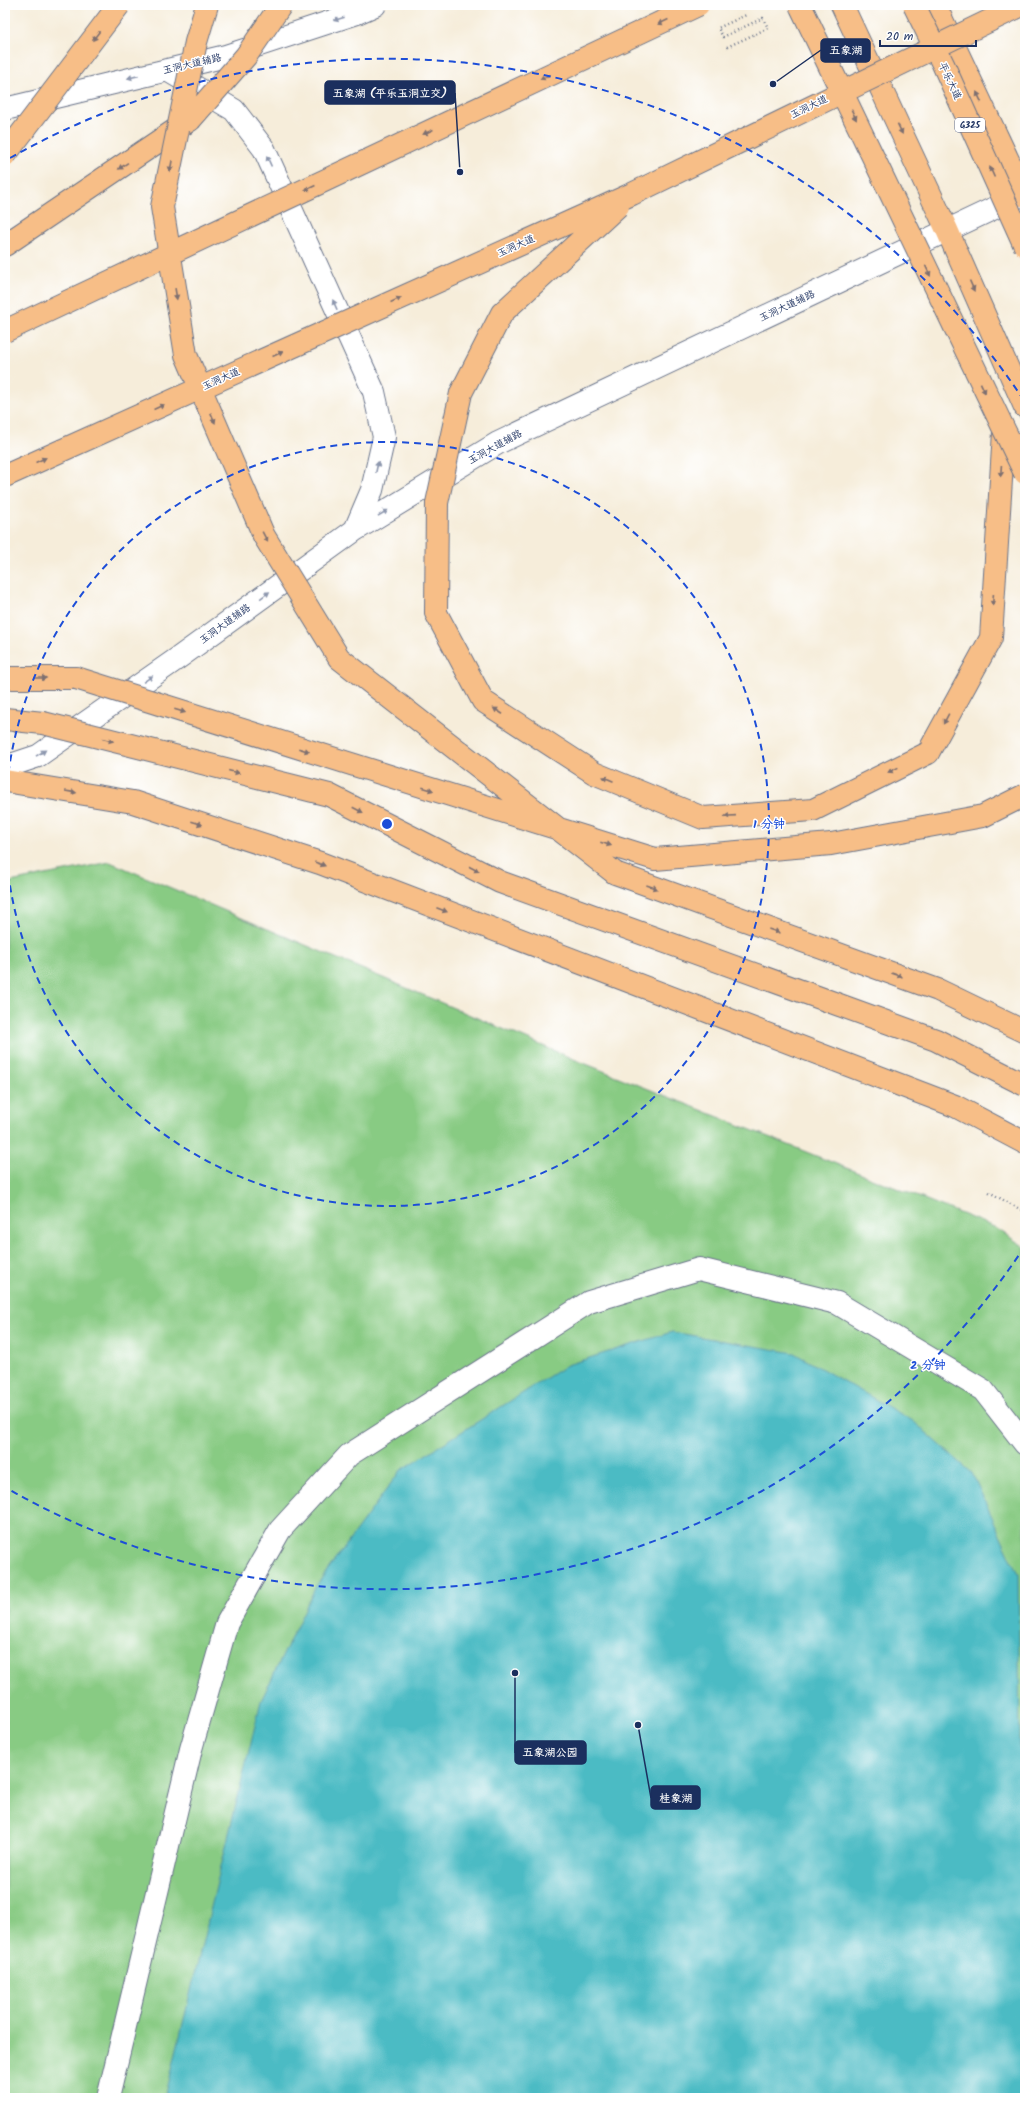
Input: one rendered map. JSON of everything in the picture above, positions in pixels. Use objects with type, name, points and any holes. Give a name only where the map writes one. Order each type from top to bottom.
[{"type":"main road","points":[[5,155],[119,5]]},
{"type":"main road","points":[[207,5],[196,42],[162,207],[186,355],[264,536],[339,658],[615,873],[938,990],[1025,1032]]},
{"type":"main road","points":[[5,245],[190,120],[246,56],[281,5]]},
{"type":"main road","points":[[5,331],[698,5]]},
{"type":"main road","points":[[800,5],[856,118],[1004,432],[1025,473]]},
{"type":"main road","points":[[842,5],[947,230],[1025,407]]},
{"type":"main road","name":"平乐大道","points":[[914,5],[943,64],[1025,246]]},
{"type":"main road","points":[[935,5],[1025,194]]},
{"type":"main road","name":"玉洞大道","points":[[5,476],[632,194],[1022,5]]},
{"type":"main road","points":[[632,194],[502,313],[461,393],[436,503],[436,613],[483,701],[588,768],[703,818],[813,810],[928,753],[991,638],[1004,432]]},
{"type":"main road","points":[[5,678],[76,678],[655,860],[831,844],[983,816],[1025,795]]},
{"type":"main road","points":[[5,719],[43,723],[329,796],[500,882],[936,1040],[1025,1085]]},
{"type":"main road","points":[[5,781],[134,802],[320,863],[956,1106],[1025,1143]]},
{"type":"street","name":"玉洞大道辅路","points":[[5,109],[226,56],[357,13],[375,5]]},
{"type":"street","points":[[167,70],[234,110],[264,149],[374,392],[384,437],[372,490],[355,530]]},
{"type":"street","name":"玉洞大道辅路","points":[[5,767],[38,756],[181,656],[355,530],[498,443],[1025,194]]},
{"type":"street","points":[[108,2098],[191,1748],[227,1622],[280,1530],[349,1455],[589,1302],[699,1268],[836,1303],[984,1390],[1025,1444]]},
{"type":"path","points":[[727,47],[768,28],[764,18],[723,37],[718,28],[746,15]]},
{"type":"path","points":[[989,1192],[1025,1212]]},
{"type":"green space","points":[[110,862],[576,1060],[994,1227],[1025,1247],[1025,2098],[5,2098],[5,883]]},
{"type":"water","points":[[672,1332],[794,1353],[913,1421],[972,1473],[1018,1574],[1020,1749],[1025,1839],[1025,2098],[165,2098],[261,1701],[316,1586],[400,1471],[567,1365]]},
{"type":"place","name":"五象湖","points":[[773,84]]},
{"type":"place","name":"五象湖 (平乐玉洞立交)","points":[[460,172]]},
{"type":"place","name":"五象湖公园","points":[[515,1673]]},
{"type":"place","name":"桂象湖","points":[[638,1725]]}]
